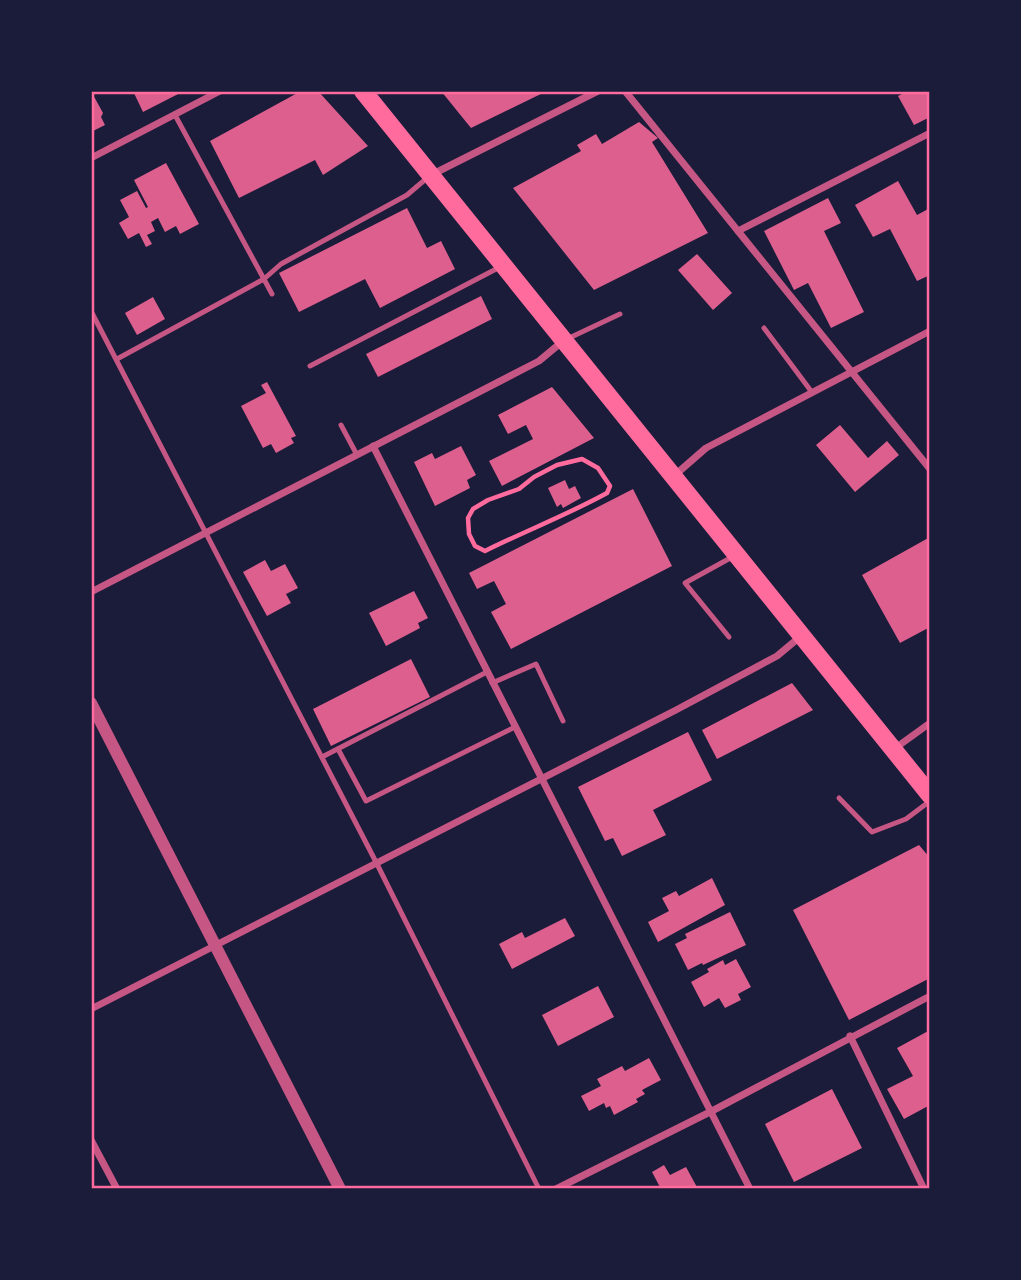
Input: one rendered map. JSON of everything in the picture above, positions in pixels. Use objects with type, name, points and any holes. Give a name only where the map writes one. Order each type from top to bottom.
[{"type":"main road","points":[[363,91],[675,475],[930,795]]},
{"type":"street","points":[[91,158],[220,91]]},
{"type":"street","points":[[430,176],[598,91]]},
{"type":"street","points":[[625,91],[930,469]]},
{"type":"street","points":[[738,231],[930,133]]},
{"type":"street","points":[[675,475],[706,448],[930,331]]},
{"type":"street","points":[[91,592],[539,360],[564,340]]},
{"type":"street","points":[[373,446],[750,1189]]},
{"type":"street","points":[[91,1009],[541,780],[777,656],[801,636]]},
{"type":"street","points":[[91,703],[340,1189]]},
{"type":"street","points":[[893,750],[930,723]]},
{"type":"street","points":[[556,1189],[712,1111],[930,996]]},
{"type":"street","points":[[850,1036],[924,1189]]},
{"type":"street","points":[[91,1140],[117,1189]]},
{"type":"lane","points":[[175,115],[272,294]]},
{"type":"lane","points":[[117,359],[264,279],[281,264],[407,195],[430,176]]},
{"type":"lane","points":[[310,366],[503,265]]},
{"type":"lane","points":[[91,311],[377,864],[539,1189]]},
{"type":"lane","points":[[564,340],[620,314]]},
{"type":"lane","points":[[764,328],[811,391]]},
{"type":"lane","points":[[341,425],[357,455]]},
{"type":"lane","points":[[729,637],[685,583],[737,554]]},
{"type":"lane","points":[[492,683],[536,664],[563,721]]},
{"type":"lane","points":[[321,757],[487,673]]},
{"type":"lane","points":[[338,749],[366,802],[515,727]]},
{"type":"lane","points":[[839,798],[872,832],[906,819],[930,801]]},
{"type":"path","points":[[582,459],[598,468],[610,486],[607,493],[591,502],[485,551],[475,546],[467,526],[473,509],[488,500],[519,489],[534,477],[557,465],[582,459]]},
{"type":"building","points":[[91,91],[103,113],[101,117],[105,125],[91,132]]},
{"type":"building","points":[[133,91],[184,91],[143,112]]},
{"type":"building","points":[[301,91],[318,91],[368,146],[323,175],[315,160],[239,198],[210,141]]},
{"type":"building","points":[[441,91],[547,91],[471,128]]},
{"type":"building","points":[[908,91],[930,91],[930,117],[914,125],[898,96]]},
{"type":"building","points":[[639,122],[658,138],[652,142],[708,233],[594,290],[513,188],[581,151],[577,145],[596,134],[602,144]]},
{"type":"building","points":[[166,163],[199,224],[180,234],[176,226],[165,232],[158,218],[151,222],[155,231],[147,235],[152,244],[146,247],[139,233],[128,239],[119,223],[129,217],[120,200],[137,191],[146,208],[148,207],[134,180]]},
{"type":"building","points":[[898,181],[917,215],[930,208],[930,275],[917,281],[890,229],[873,237],[855,205]]},
{"type":"building","points":[[828,198],[841,223],[824,231],[864,312],[831,328],[808,283],[794,290],[764,231]]},
{"type":"building","points":[[407,208],[427,248],[441,241],[455,269],[380,308],[365,279],[299,312],[279,273]]},
{"type":"building","points":[[697,254],[732,293],[713,310],[678,270]]},
{"type":"building","points":[[481,296],[492,319],[378,377],[366,354]]},
{"type":"building","points":[[153,297],[165,319],[137,335],[125,313]]},
{"type":"building","points":[[267,382],[296,436],[291,438],[294,443],[276,453],[271,444],[263,448],[241,406],[266,393],[261,385]]},
{"type":"building","points":[[552,387],[594,438],[502,486],[489,461],[533,439],[526,425],[508,434],[498,415]]},
{"type":"building","points":[[840,425],[868,458],[887,441],[899,455],[855,492],[816,445]]},
{"type":"building","points":[[461,446],[476,475],[467,480],[470,488],[435,506],[414,462],[432,453],[435,459]]},
{"type":"building","points":[[565,480],[569,489],[575,486],[581,498],[563,508],[561,504],[557,507],[548,488]]},
{"type":"building","points":[[633,489],[672,566],[511,649],[491,612],[506,604],[494,581],[477,589],[469,573]]},
{"type":"building","points":[[930,537],[930,627],[900,643],[862,575]]},
{"type":"building","points":[[265,560],[271,571],[285,564],[298,588],[286,594],[291,603],[267,616],[243,572]]},
{"type":"building","points":[[414,591],[428,618],[418,623],[420,628],[386,646],[369,613]]},
{"type":"building","points":[[411,659],[430,697],[331,746],[313,709]]},
{"type":"building","points":[[792,683],[813,710],[717,759],[702,730]]},
{"type":"building","points":[[688,732],[712,780],[653,810],[666,835],[622,856],[613,838],[605,841],[578,787]]},
{"type":"building","points":[[919,845],[930,858],[930,978],[849,1020],[793,910]]},
{"type":"building","points":[[712,878],[725,905],[658,942],[648,922],[669,911],[662,898],[676,891],[679,896]]},
{"type":"building","points":[[730,912],[746,945],[688,970],[675,944],[687,938],[685,934]]},
{"type":"building","points":[[565,918],[575,936],[512,969],[499,944],[522,932],[525,938]]},
{"type":"building","points":[[736,959],[751,987],[738,994],[741,1000],[725,1008],[719,998],[704,1007],[691,982],[723,960],[725,965]]},
{"type":"building","points":[[598,986],[614,1017],[558,1046],[542,1015]]},
{"type":"building","points":[[930,1030],[930,1105],[904,1119],[887,1089],[913,1076],[897,1048]]},
{"type":"building","points":[[649,1058],[661,1080],[642,1090],[645,1094],[636,1099],[638,1102],[614,1115],[610,1106],[606,1108],[604,1103],[589,1111],[581,1096],[601,1086],[597,1079],[622,1066],[625,1071]]},
{"type":"building","points":[[832,1089],[862,1148],[794,1182],[765,1124]]},
{"type":"building","points":[[664,1165],[670,1175],[686,1167],[698,1189],[661,1189],[652,1172]]}]
